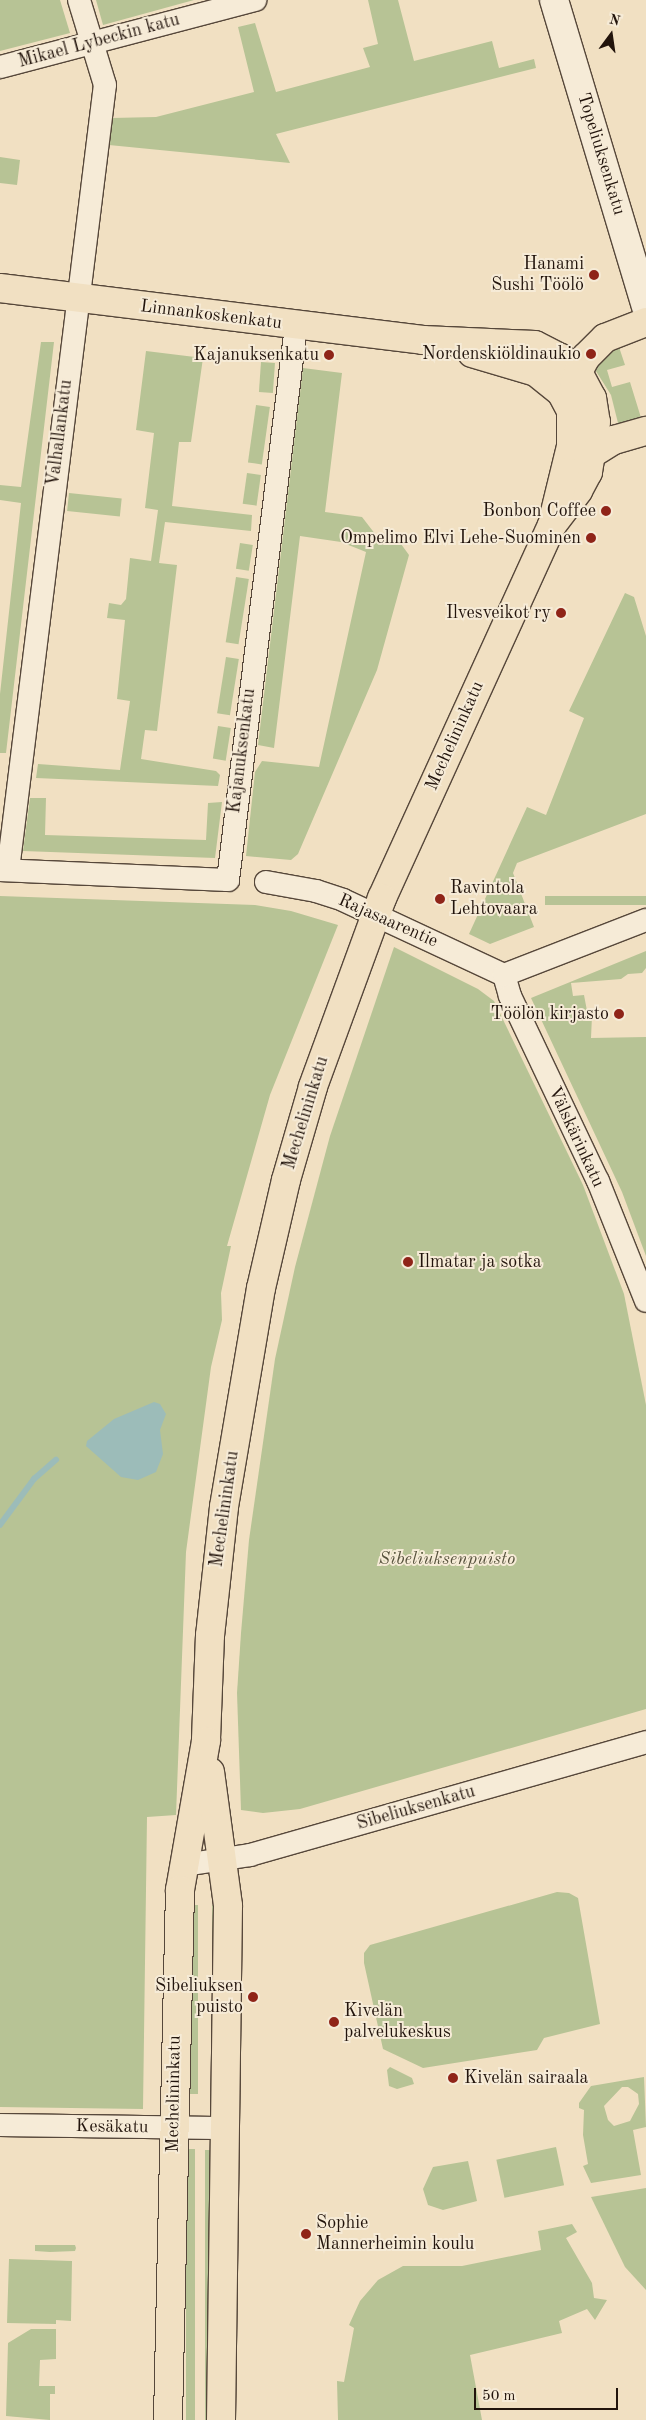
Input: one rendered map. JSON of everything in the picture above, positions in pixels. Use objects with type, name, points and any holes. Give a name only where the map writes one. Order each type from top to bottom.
[{"type":"main road","name":"Topeliuksenkatu","points":[[554,0],[646,308]]},
{"type":"main road","name":"Linnankoskenkatu","points":[[0,288],[296,326],[423,340],[526,343],[551,352],[578,372]]},
{"type":"main road","name":"Mechelininkatu","points":[[168,2420],[177,1967],[184,1865],[196,1810],[206,1741],[210,1635],[224,1507],[261,1288],[286,1180],[313,1087],[376,914],[552,525],[571,446],[570,409],[578,372],[586,358],[604,338],[646,322]]},
{"type":"main road","name":"Linnankoskenkatu","points":[[423,340],[509,362],[536,372],[561,392],[570,409]]},
{"type":"main road","name":"Mechelininkatu","points":[[552,525],[578,491],[593,453],[595,408],[578,372]]},
{"type":"main road","points":[[593,453],[614,440],[646,431]]},
{"type":"main road","name":"Mechelininkatu","points":[[206,1741],[224,1861],[228,1906],[221,2420]]},
{"type":"street","name":"Valhallankatu","points":[[4,870],[105,85],[79,0]]},
{"type":"street","name":"Mikael Lybeckin katu","points":[[0,67],[255,0]]},
{"type":"street","name":"Kajanuksenkatu","points":[[4,870],[228,880],[296,326]]},
{"type":"street","name":"Rajasaarentie","points":[[266,882],[316,890],[376,914],[504,975]]},
{"type":"street","points":[[504,975],[646,920]]},
{"type":"street","name":"Välskärinkatu","points":[[504,975],[510,996],[598,1181],[646,1301]]},
{"type":"street","name":"Sibeliuksenkatu","points":[[184,1865],[224,1861],[646,1742]]},
{"type":"street","name":"Kesäkatu","points":[[0,2125],[224,2128]]},
{"type":"green space","points":[[0,0],[60,0],[70,33],[0,51]]},
{"type":"green space","points":[[96,0],[194,0],[103,25]]},
{"type":"green space","points":[[368,0],[398,0],[414,61],[492,41],[499,68],[534,59],[536,68],[276,134],[290,163],[109,145],[112,118],[156,117],[254,92],[238,27],[255,23],[276,92],[370,67],[363,48],[378,44]]},
{"type":"green space","points":[[0,157],[20,160],[17,185],[0,183]]},
{"type":"green space","points":[[41,342],[54,342],[6,753],[0,753],[0,694],[21,503],[0,500],[0,485],[21,487]]},
{"type":"green space","points":[[618,344],[625,365],[607,370],[612,387],[630,382],[642,421],[619,427],[611,395],[594,368]]},
{"type":"green space","points":[[146,351],[203,358],[191,442],[179,442],[172,506],[252,515],[251,531],[165,522],[159,563],[177,565],[157,731],[145,730],[141,759],[216,771],[220,775],[218,786],[36,778],[38,764],[120,770],[130,701],[117,699],[125,620],[107,618],[109,603],[121,605],[126,599],[130,558],[151,561],[158,510],[145,508],[154,433],[136,430]]},
{"type":"green space","points":[[261,362],[275,363],[273,393],[259,392]]},
{"type":"green space","points":[[303,368],[342,373],[325,512],[362,517],[379,539],[401,544],[409,555],[377,670],[298,854],[291,860],[246,856],[255,772],[262,761],[319,767],[366,552],[341,542],[300,536],[274,748],[258,745]]},
{"type":"green space","points":[[256,405],[270,407],[262,464],[248,462]]},
{"type":"green space","points":[[247,473],[261,475],[257,506],[243,504]]},
{"type":"green space","points":[[69,493],[122,499],[120,516],[67,511]]},
{"type":"green space","points":[[240,543],[253,545],[249,571],[236,569]]},
{"type":"green space","points":[[236,577],[249,579],[239,644],[226,642]]},
{"type":"green space","points":[[625,593],[634,597],[646,636],[646,814],[517,863],[513,873],[534,927],[490,944],[469,934],[527,807],[546,815],[584,718],[569,711]]},
{"type":"green space","points":[[226,657],[239,659],[230,715],[217,713]]},
{"type":"green space","points":[[218,726],[231,728],[226,761],[213,759]]},
{"type":"green space","points":[[30,798],[46,798],[45,835],[206,840],[208,803],[222,802],[215,858],[23,851]]},
{"type":"green space","points":[[0,896],[255,905],[291,911],[338,925],[270,1095],[227,1246],[231,1246],[221,1293],[222,1320],[211,1367],[186,1552],[176,1815],[147,1817],[143,2109],[0,2107]]},
{"type":"green space","points":[[545,896],[646,896],[646,905],[545,905]]},
{"type":"green space","name":"Sibeliuksenpuisto","points":[[394,947],[478,989],[494,1001],[583,1185],[624,1294],[646,1405],[646,1709],[300,1809],[263,1813],[241,1810],[237,1693],[241,1633],[249,1540],[275,1359],[295,1267],[330,1136]]},
{"type":"green space","points":[[646,951],[646,968],[642,973],[628,974],[621,979],[571,983],[573,996],[584,995],[588,1016],[592,1016],[591,1038],[646,1037],[646,1256],[622,1192],[531,998]]},
{"type":"green space","points":[[557,1892],[569,1893],[578,1898],[600,2024],[544,2038],[537,2050],[423,2068],[383,2049],[364,1963],[364,1953],[370,1945]]},
{"type":"green space","points":[[190,1905],[198,1905],[198,2094],[190,2094]]},
{"type":"green space","points":[[212,1905],[220,1905],[220,2094],[212,2094]]},
{"type":"green space","points":[[390,2067],[412,2078],[414,2084],[397,2089],[389,2086],[387,2070]]},
{"type":"green space","points":[[644,2077],[646,2127],[633,2130],[641,2175],[591,2183],[583,2166],[588,2164],[583,2135],[584,2110],[579,2108],[579,2103],[591,2086]],"holes":[[[622,2087],[628,2087],[638,2094],[639,2104],[630,2121],[614,2126],[608,2120],[604,2106]]]},
{"type":"green space","points":[[556,2147],[564,2185],[504,2198],[496,2160]]},
{"type":"green space","points":[[186,2149],[195,2149],[195,2420],[186,2420]]},
{"type":"green space","points":[[205,2150],[214,2150],[214,2420],[205,2420]]},
{"type":"green space","points":[[468,2161],[477,2201],[443,2210],[428,2205],[423,2189],[433,2167]]},
{"type":"green space","points":[[646,2188],[646,2290],[625,2267],[591,2197]]},
{"type":"green space","points":[[572,2224],[577,2232],[566,2238],[592,2283],[594,2298],[607,2300],[595,2320],[587,2309],[559,2321],[562,2333],[470,2355],[482,2420],[338,2420],[337,2381],[344,2382],[354,2328],[349,2325],[360,2301],[378,2280],[403,2266],[462,2266],[541,2250],[538,2231]]},
{"type":"green space","points":[[35,2245],[75,2245],[76,2248],[75,2251],[35,2251]]},
{"type":"green space","points":[[9,2259],[72,2261],[71,2321],[56,2320],[56,2324],[7,2323]]},
{"type":"green space","points":[[31,2329],[56,2329],[56,2359],[40,2360],[39,2386],[55,2386],[55,2394],[50,2394],[50,2420],[6,2416],[8,2343]]},
{"type":"water","points":[[154,1402],[160,1404],[166,1414],[160,1430],[163,1454],[156,1472],[138,1480],[121,1477],[86,1446],[87,1441],[114,1419]]},
{"type":"waterway","points":[[0,1525],[34,1479],[56,1460]]},
{"type":"place","name":"Hanami Sushi Töölö","points":[[594,275]]},
{"type":"place","name":"Nordenskiöldinaukio","points":[[591,354]]},
{"type":"place","name":"Kajanuksenkatu","points":[[329,355]]},
{"type":"place","name":"Bonbon Coffee","points":[[606,511]]},
{"type":"place","name":"Ompelimo Elvi Lehe-Suominen","points":[[591,538]]},
{"type":"place","name":"Ilvesveikot ry","points":[[561,613]]},
{"type":"place","name":"Ravintola Lehtovaara","points":[[440,899]]},
{"type":"place","name":"Töölön kirjasto","points":[[619,1014]]},
{"type":"place","name":"Ilmatar ja sotka","points":[[408,1262]]},
{"type":"place","name":"Sibeliuksen puisto","points":[[253,1997]]},
{"type":"place","name":"Kivelän palvelukeskus","points":[[334,2022]]},
{"type":"place","name":"Kivelän sairaala","points":[[453,2078]]},
{"type":"place","name":"Sophie Mannerheimin koulu","points":[[306,2234]]}]
